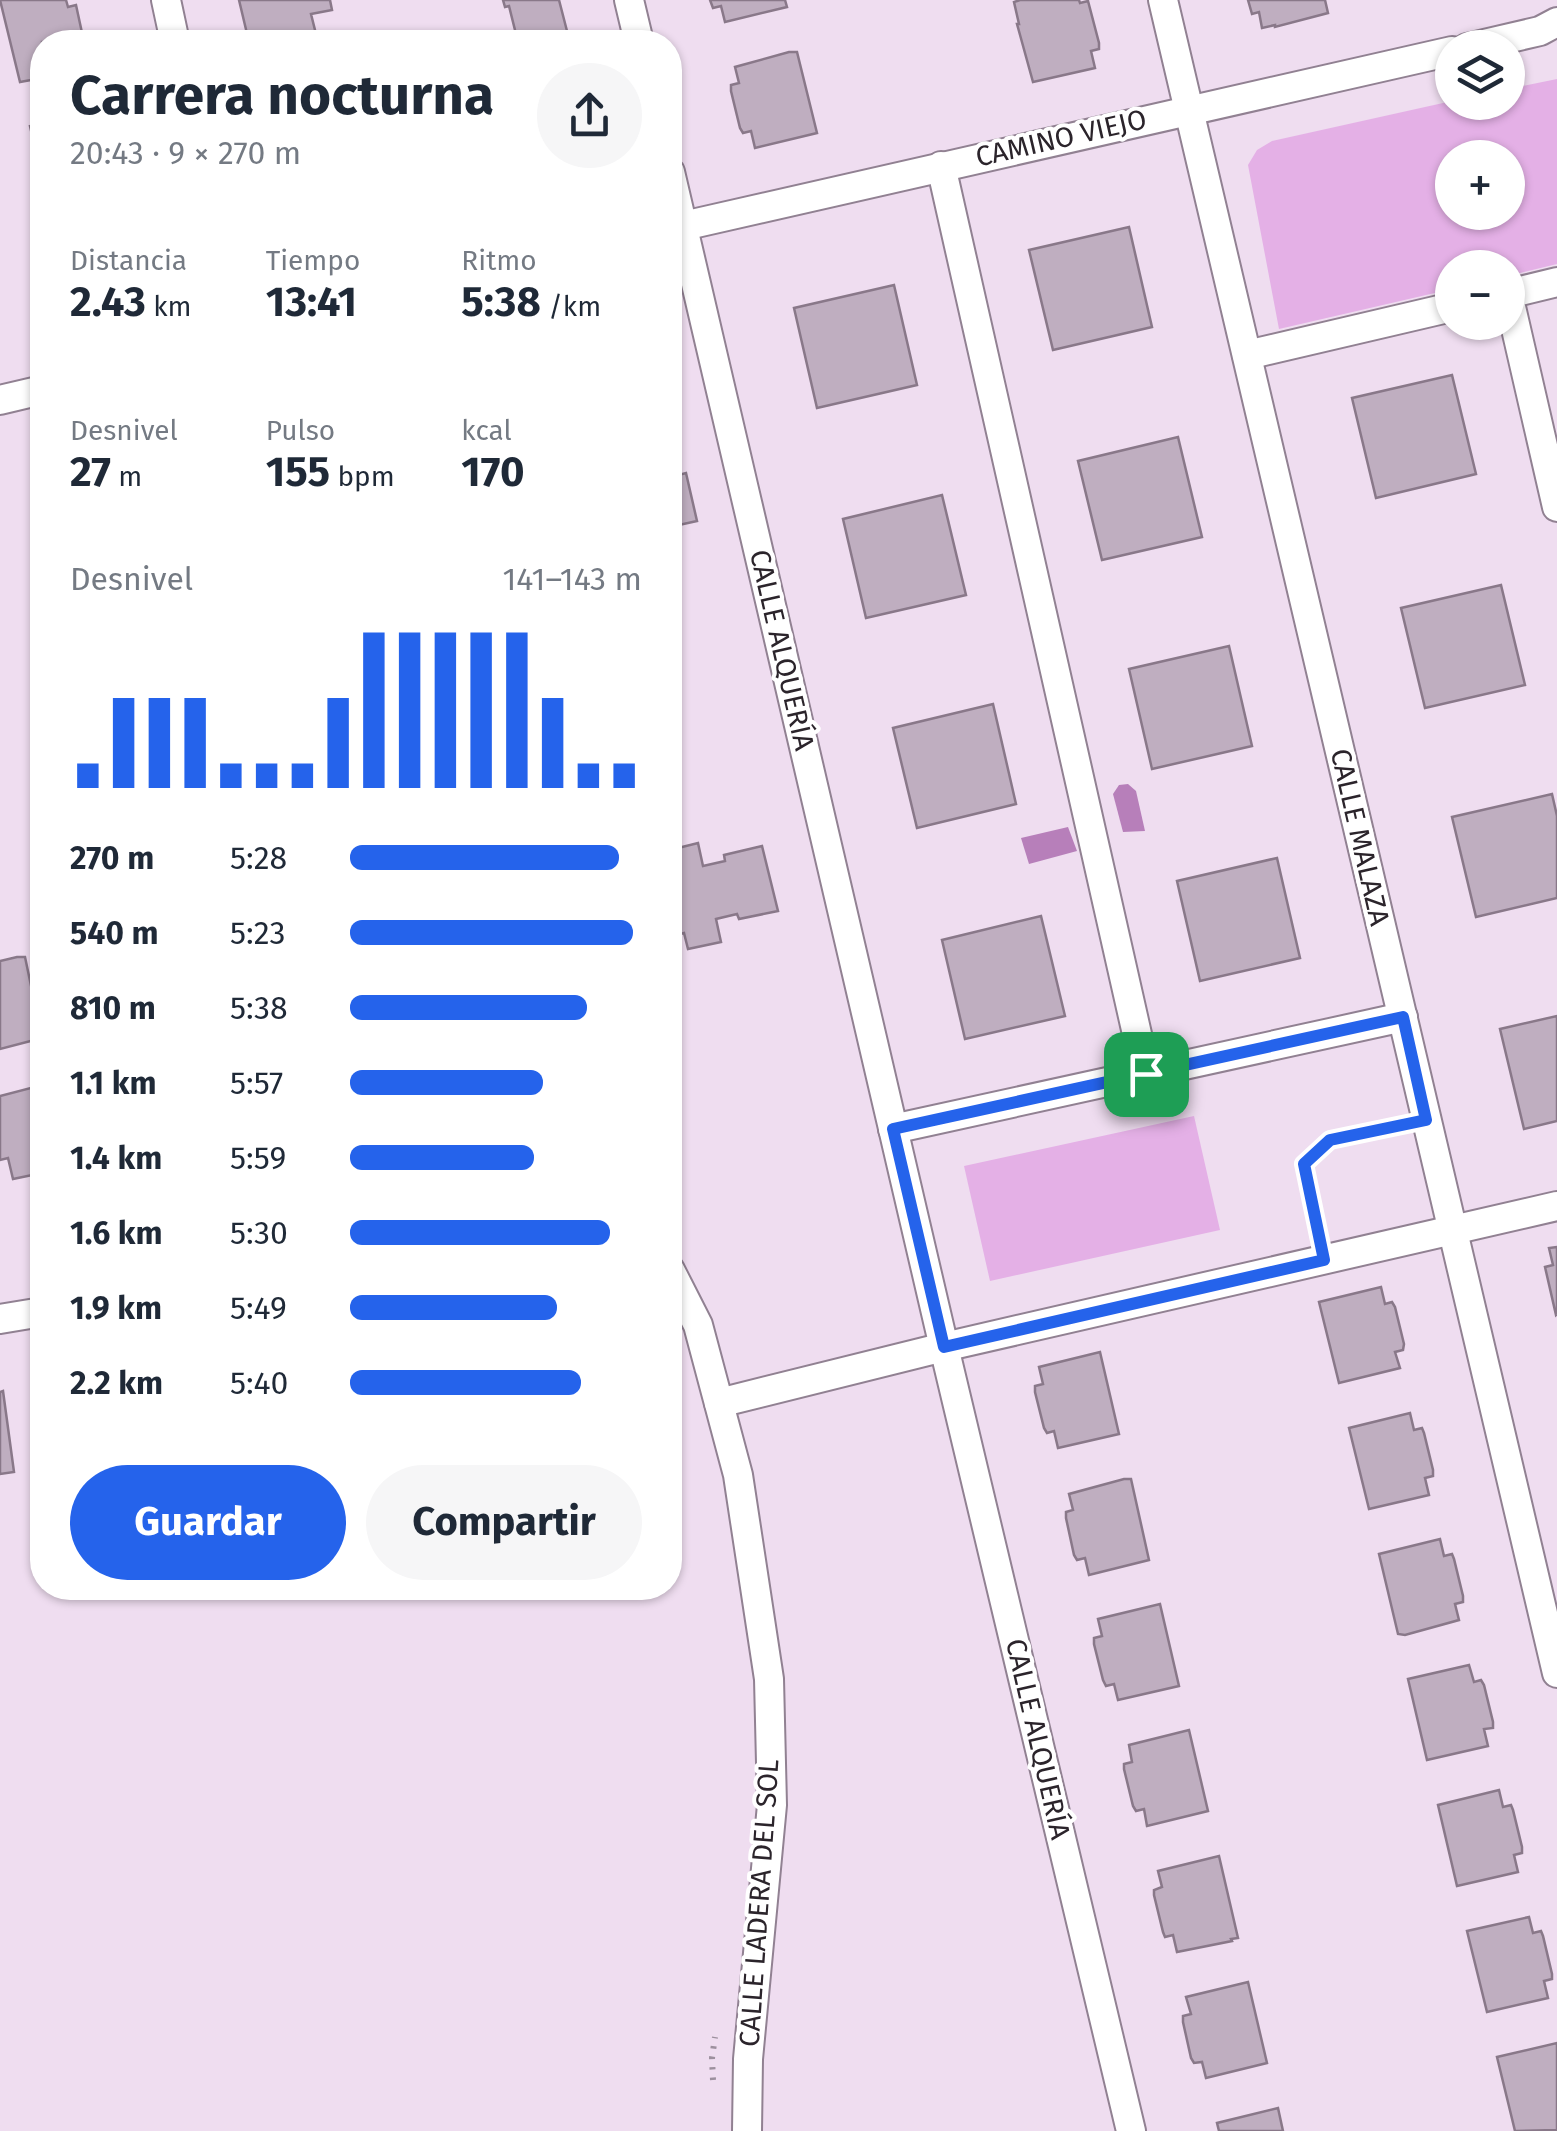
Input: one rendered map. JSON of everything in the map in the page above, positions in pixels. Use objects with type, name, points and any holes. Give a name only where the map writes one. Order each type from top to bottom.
[{"type":"street","points":[[166,0],[173,30]]},
{"type":"street","points":[[629,0],[636,30]]},
{"type":"street","name":"CALLE MALAZA","points":[[1163,0],[1557,1673]]},
{"type":"street","points":[[1525,35],[1551,29]]},
{"type":"street","name":"CAMINO VIEJO","points":[[682,226],[1435,55]]},
{"type":"street","points":[[941,166],[1146,1074]]},
{"type":"street","name":"CALLE ALQUERÍA","points":[[682,252],[1131,2131]]},
{"type":"street","points":[[1525,290],[1557,282]]},
{"type":"street","points":[[1247,356],[1435,311]]},
{"type":"street","points":[[1519,340],[1557,507]]},
{"type":"street","points":[[0,400],[30,393]]},
{"type":"street","points":[[893,1129],[1403,1017]]},
{"type":"street","points":[[719,1403],[944,1347],[1557,1206]]},
{"type":"street","name":"CALLE LADERA DEL SOL","points":[[682,1294],[698,1326],[738,1475],[770,1679],[772,1805],[748,2059],[746,2131]]},
{"type":"street","points":[[0,1320],[30,1314]]},
{"type":"path","points":[[1324,1260],[1304,1164],[1330,1140],[1426,1120]]},
{"type":"path","points":[[713,2094],[717,2020]]},
{"type":"shaded area","points":[[1557,79],[1557,264],[1525,272],[1525,250],[1435,250],[1435,293],[1279,329],[1248,165],[1257,150],[1272,141],[1435,105],[1435,120],[1525,120],[1525,86]]},
{"type":"shaded area","points":[[1128,784],[1136,791],[1145,831],[1123,832],[1113,794],[1119,785]]},
{"type":"shaded area","points":[[1068,827],[1077,851],[1029,864],[1021,838]]},
{"type":"shaded area","points":[[1194,1116],[1220,1230],[990,1281],[964,1166]]},
{"type":"building","points":[[0,0],[66,0],[68,7],[76,5],[81,30],[30,30],[30,80],[20,82]]},
{"type":"building","points":[[239,0],[330,0],[332,10],[311,14],[315,30],[246,30]]},
{"type":"building","points":[[503,0],[559,0],[567,30],[515,30],[509,6],[505,7]]},
{"type":"building","points":[[710,0],[785,0],[787,7],[725,22],[721,6],[713,8]]},
{"type":"building","points":[[1248,0],[1325,0],[1328,13],[1262,28],[1259,12],[1252,14]]},
{"type":"building","points":[[1088,1],[1099,43],[1099,49],[1091,51],[1095,68],[1033,82],[1017,24],[1014,2]]},
{"type":"building","points":[[797,52],[817,133],[755,148],[751,131],[743,133],[740,128],[731,91],[731,85],[739,83],[735,67]]},
{"type":"building","points":[[1129,227],[1152,327],[1053,350],[1029,250]]},
{"type":"building","points":[[894,285],[917,385],[817,408],[794,308]]},
{"type":"building","points":[[1452,375],[1476,474],[1376,498],[1352,398]]},
{"type":"building","points":[[1178,437],[1202,537],[1102,560],[1078,461]]},
{"type":"building","points":[[686,473],[697,521],[682,524],[682,474]]},
{"type":"building","points":[[942,495],[966,595],[866,618],[843,519]]},
{"type":"building","points":[[1501,585],[1525,685],[1425,708],[1401,608]]},
{"type":"building","points":[[1229,646],[1252,746],[1152,769],[1129,669]]},
{"type":"building","points":[[993,704],[1016,804],[917,828],[893,728]]},
{"type":"building","points":[[1552,794],[1557,816],[1557,898],[1476,917],[1452,817]]},
{"type":"building","points":[[698,843],[703,866],[725,861],[724,855],[762,846],[778,911],[716,919],[721,942],[688,949],[682,933],[682,847]]},
{"type":"building","points":[[1277,858],[1300,958],[1200,981],[1177,881]]},
{"type":"building","points":[[1041,916],[1065,1016],[965,1039],[942,940]]},
{"type":"building","points":[[25,957],[30,981],[30,1041],[0,1049],[0,961]]},
{"type":"building","points":[[1557,1016],[1557,1121],[1524,1129],[1500,1029]]},
{"type":"building","points":[[30,1088],[30,1175],[13,1179],[8,1158],[0,1160],[0,1096]]},
{"type":"building","points":[[1557,1247],[1556,1315],[1545,1267],[1553,1265],[1549,1248]]},
{"type":"building","points":[[1381,1287],[1385,1304],[1392,1302],[1395,1307],[1404,1344],[1403,1350],[1395,1352],[1400,1368],[1339,1383],[1319,1302]]},
{"type":"building","points":[[1100,1352],[1119,1434],[1058,1448],[1054,1431],[1047,1433],[1044,1428],[1035,1392],[1035,1386],[1043,1384],[1039,1367]]},
{"type":"building","points":[[3,1391],[14,1472],[0,1474],[0,1392]]},
{"type":"building","points":[[1410,1413],[1414,1430],[1422,1428],[1433,1470],[1433,1476],[1425,1478],[1429,1495],[1369,1509],[1349,1428]]},
{"type":"building","points":[[1131,1479],[1149,1560],[1089,1575],[1085,1558],[1077,1560],[1074,1555],[1066,1518],[1066,1512],[1073,1510],[1069,1494]]},
{"type":"building","points":[[1440,1539],[1444,1556],[1452,1554],[1463,1596],[1463,1602],[1455,1604],[1459,1620],[1398,1634],[1379,1554]]},
{"type":"building","points":[[1160,1604],[1179,1686],[1118,1700],[1114,1684],[1106,1686],[1103,1680],[1094,1644],[1094,1638],[1102,1636],[1098,1619]]},
{"type":"building","points":[[1469,1665],[1474,1682],[1481,1680],[1484,1685],[1493,1722],[1493,1728],[1484,1729],[1488,1746],[1427,1760],[1408,1679]]},
{"type":"building","points":[[1189,1730],[1208,1811],[1147,1826],[1144,1809],[1136,1811],[1133,1806],[1124,1769],[1124,1764],[1132,1762],[1129,1745]]},
{"type":"building","points":[[1499,1790],[1503,1807],[1511,1805],[1522,1847],[1522,1853],[1514,1855],[1518,1872],[1457,1886],[1438,1805]]},
{"type":"building","points":[[1219,1856],[1238,1938],[1177,1952],[1173,1935],[1165,1937],[1154,1895],[1154,1890],[1162,1887],[1158,1871]]},
{"type":"building","points":[[1529,1917],[1533,1933],[1541,1931],[1552,1974],[1552,1979],[1544,1981],[1548,1998],[1487,2012],[1467,1931]]},
{"type":"building","points":[[1248,1982],[1267,2063],[1206,2078],[1202,2062],[1194,2063],[1191,2058],[1183,2022],[1183,2016],[1191,2014],[1186,1997]]},
{"type":"building","points":[[1557,2043],[1557,2130],[1515,2131],[1497,2057]]},
{"type":"building","points":[[1278,2108],[1283,2131],[1219,2131],[1217,2123]]},
{"type":"route","points":[[1403,1017],[1426,1120],[1330,1140],[1304,1164],[1324,1260],[944,1347],[893,1129],[1146,1074],[1403,1017]]}]
